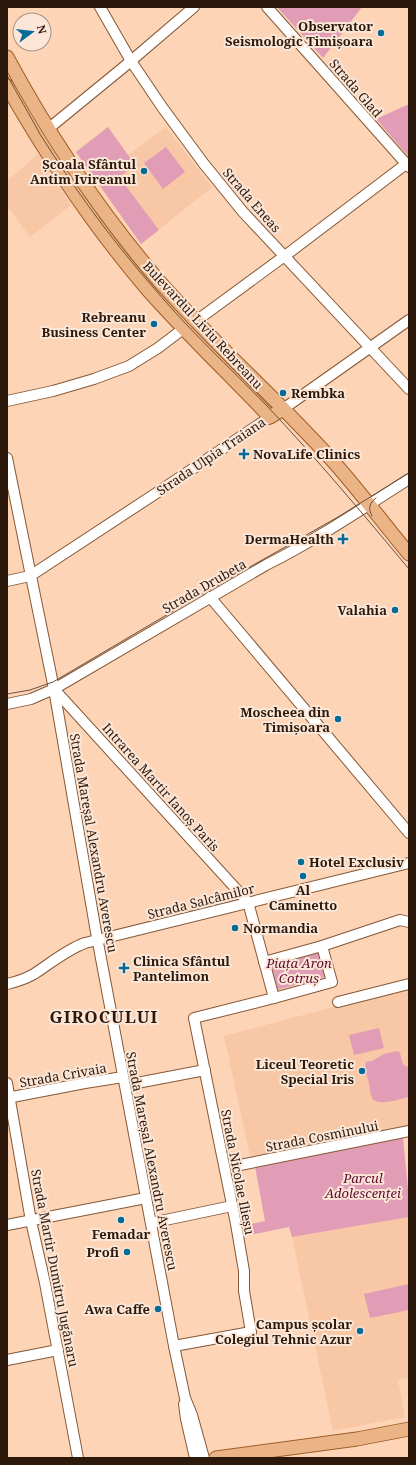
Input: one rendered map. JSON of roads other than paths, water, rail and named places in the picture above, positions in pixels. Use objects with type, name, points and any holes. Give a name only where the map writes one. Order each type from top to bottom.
[{"type":"main road","name":"Bulevardul Liviu Rebreanu","points":[[7,57],[48,129],[82,182],[115,227],[159,281],[196,321],[332,460],[409,554]]},
{"type":"main road","name":"Bulevardul Liviu Rebreanu","points":[[7,86],[36,137],[73,194],[143,284],[183,329],[270,416]]},
{"type":"main road","name":"Strada Ulpia Traiana","points":[[270,416],[283,409]]},
{"type":"main road","points":[[216,1458],[357,1439],[409,1429]]},
{"type":"main road","points":[[264,1458],[304,1446]]},
{"type":"street","name":"Strada Eneas","points":[[100,7],[131,61],[162,107],[204,164],[243,212],[409,389]]},
{"type":"street","points":[[48,129],[194,7]]},
{"type":"street","name":"Strada Glad","points":[[267,7],[407,166]]},
{"type":"street","points":[[196,321],[407,166]]},
{"type":"street","name":"Strada Ulpia Traiana","points":[[283,409],[409,320]]},
{"type":"street","points":[[7,401],[53,391],[129,366],[158,348],[183,329]]},
{"type":"street","name":"Strada Ulpia Traiana","points":[[7,581],[30,576],[270,416]]},
{"type":"street","name":"Strada Mareșal Alexandru Averescu","points":[[7,458],[54,689],[97,940],[185,1398],[186,1419],[195,1458]]},
{"type":"street","name":"Strada Drubeta","points":[[7,704],[31,699],[54,689],[210,597],[266,565],[296,550],[409,479]]},
{"type":"street","points":[[210,597],[409,833]]},
{"type":"street","name":"Intrarea Martir Ianoș Paris","points":[[54,689],[248,902]]},
{"type":"street","name":"Strada Salcâmilor","points":[[7,984],[22,980],[34,974],[73,948],[97,940],[409,863]]},
{"type":"street","points":[[248,902],[274,998],[332,982],[322,946]]},
{"type":"street","points":[[264,962],[322,946],[400,920],[409,922]]},
{"type":"street","points":[[338,1002],[409,984]]},
{"type":"street","name":"Strada Nicolae Ilieșu","points":[[174,1346],[251,1332],[244,1291],[244,1271],[194,1018],[274,998]]},
{"type":"street","points":[[137,1083],[205,1070]]},
{"type":"street","name":"Strada Crivaia","points":[[8,1098],[123,1077]]},
{"type":"street","name":"Strada Martir Dumitru Jugănaru","points":[[7,1083],[8,1098],[30,1221],[45,1283],[78,1458]]},
{"type":"street","name":"Strada Cosminului","points":[[240,1165],[409,1131]]},
{"type":"street","points":[[7,1225],[146,1198]]},
{"type":"street","points":[[151,1223],[232,1206]]},
{"type":"street","points":[[7,1360],[58,1350]]},
{"type":"street","name":"Strada Mareșal Alexandru Averescu","points":[[185,1398],[192,1415],[204,1458]]},
{"type":"tram line","points":[[7,75],[53,154],[79,193],[122,250],[180,317],[268,407],[304,447],[409,569]]},
{"type":"tram line","points":[[7,694],[30,690],[53,682],[197,597],[338,517],[409,473]]},
{"type":"tram line","points":[[372,516],[370,506],[376,498]]},
{"type":"place","name":"Observator Seismologic Timișoara","points":[[381,33]]},
{"type":"place","name":"Școala Sfântul Antim Ivireanul","points":[[144,171]]},
{"type":"place","name":"Rebreanu Business Center","points":[[154,324]]},
{"type":"place","name":"Rembka","points":[[283,393]]},
{"type":"place","name":"NovaLife Clinics","points":[[244,454]]},
{"type":"place","name":"DermaHealth","points":[[343,539]]},
{"type":"place","name":"Valahia","points":[[395,610]]},
{"type":"place","name":"Moscheea din Timișoara","points":[[338,719]]},
{"type":"place","name":"Hotel Exclusiv","points":[[301,862]]},
{"type":"place","name":"Al Caminetto","points":[[303,876]]},
{"type":"place","name":"Normandia","points":[[235,928]]},
{"type":"place","name":"Clinica Sfântul Pantelimon","points":[[124,968]]},
{"type":"place","name":"Liceul Teoretic Special Iris","points":[[362,1071]]},
{"type":"place","name":"Femadar","points":[[121,1220]]},
{"type":"place","name":"Profi","points":[[127,1252]]},
{"type":"place","name":"Awa Caffe","points":[[158,1309]]},
{"type":"place","name":"Campus școlar Colegiul Tehnic Azur","points":[[360,1331]]},
{"type":"district","name":"GIROCULUI","points":[[104,1017]]},
{"type":"park label","name":"Piața Aron Cotruș","points":[[299,970]]},
{"type":"park label","name":"Parcul Adolescenței","points":[[363,1186]]}]
